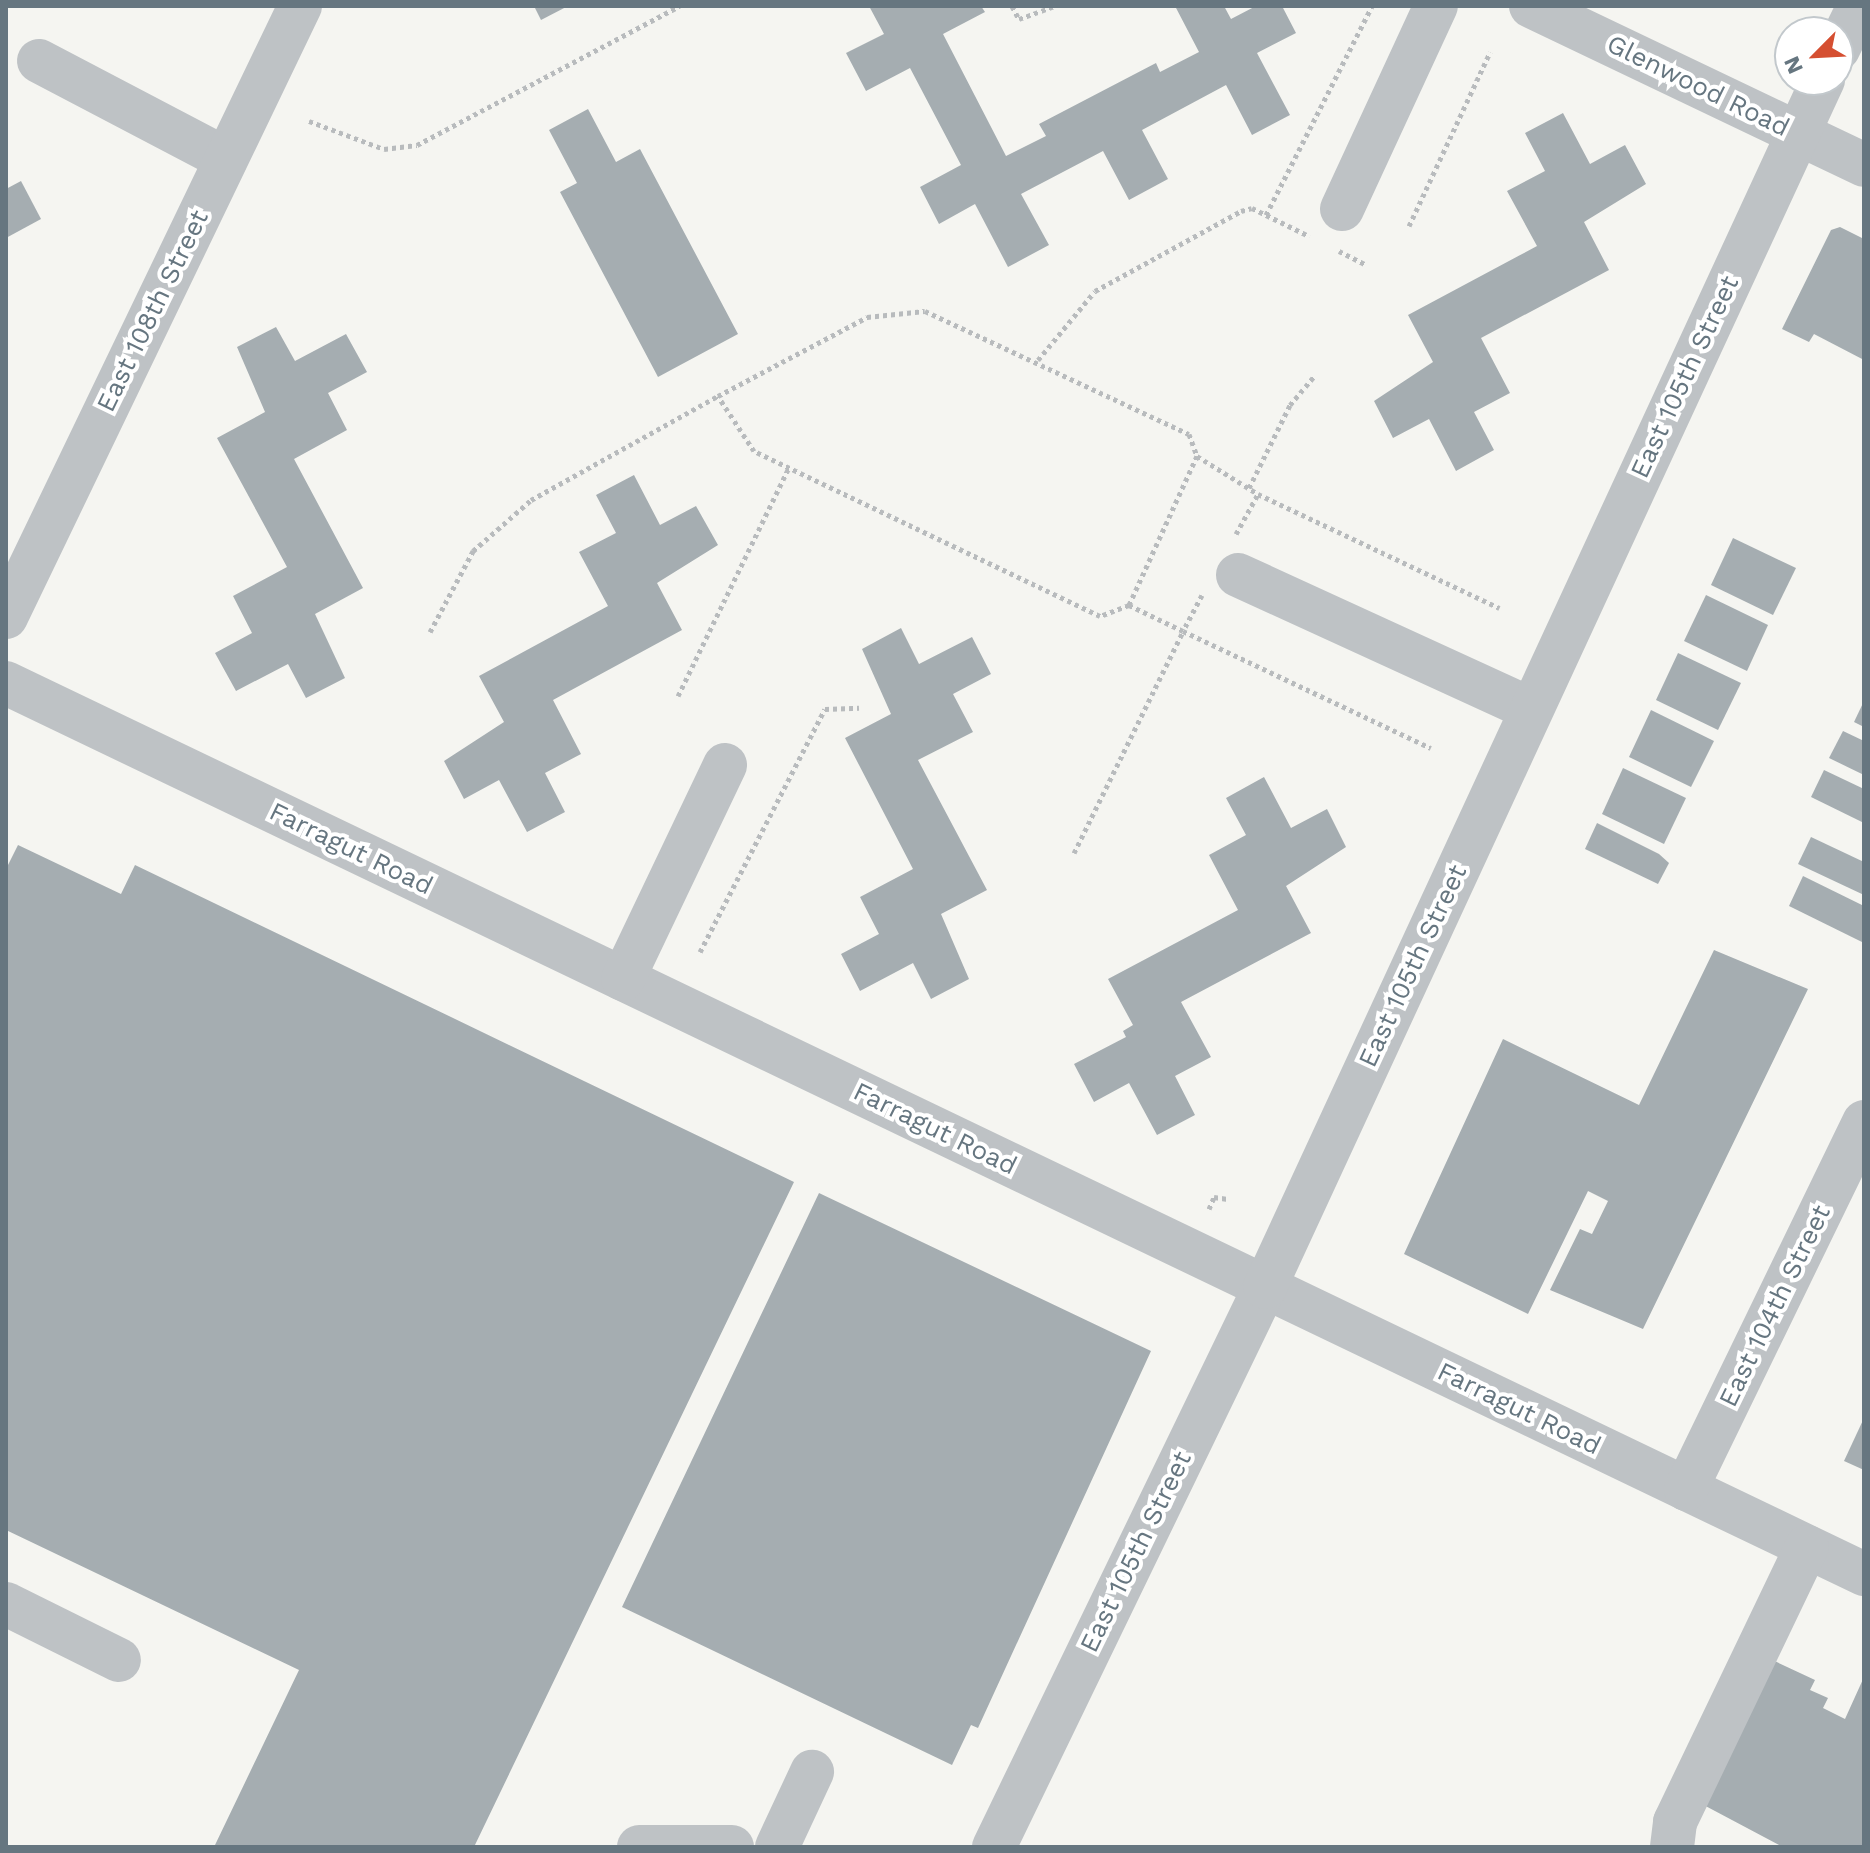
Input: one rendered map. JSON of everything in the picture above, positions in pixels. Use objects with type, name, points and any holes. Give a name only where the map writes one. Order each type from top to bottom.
[{"type":"street","name":"East 108th Street","points":[[6,617],[300,6]]},
{"type":"street","points":[[1329,232],[1436,6]]},
{"type":"street","name":"Glenwood Road","points":[[1531,6],[1864,165]]},
{"type":"street","points":[[39,61],[226,159]]},
{"type":"street","name":"East 105th Street","points":[[994,1847],[1265,1287],[1816,96]]},
{"type":"street","points":[[1238,575],[1531,709]]},
{"type":"street","name":"Farragut Road","points":[[6,683],[1864,1574]]},
{"type":"street","points":[[623,979],[725,765]]},
{"type":"street","name":"East 104th Street","points":[[1686,1489],[1864,1122]]},
{"type":"street","points":[[1672,1847],[1675,1822],[1807,1547]]},
{"type":"street","points":[[6,1604],[119,1660]]},
{"type":"street","points":[[777,1847],[812,1772]]},
{"type":"street","points":[[639,1847],[732,1847]]},
{"type":"path","points":[[309,121],[384,149],[417,145],[680,6]]},
{"type":"path","points":[[1012,6],[1019,19],[1055,6]]},
{"type":"path","points":[[1266,215],[1372,6]]},
{"type":"path","points":[[1409,226],[1490,52]]},
{"type":"path","points":[[1038,360],[1095,291],[1127,269],[1241,211],[1329,232],[1367,265]]},
{"type":"path","points":[[430,632],[473,551],[531,500],[718,396],[882,316],[925,311],[1038,360],[1189,434],[1197,456],[1258,494]]},
{"type":"path","points":[[1249,488],[1290,405],[1315,375]]},
{"type":"path","points":[[718,396],[754,451],[1100,616],[1129,605],[1197,456]]},
{"type":"path","points":[[678,696],[789,467]]},
{"type":"path","points":[[1074,853],[1183,631],[1129,605]]},
{"type":"path","points":[[700,952],[825,709],[859,708]]},
{"type":"path","points":[[1209,1209],[1214,1197],[1228,1199]]},
{"type":"building","points":[[534,6],[568,6],[541,20]]},
{"type":"building","points":[[869,6],[981,6],[985,12],[943,34],[1006,156],[1046,136],[1039,124],[1156,63],[1160,72],[1199,52],[1175,6],[1224,6],[1231,19],[1256,6],[1282,6],[1296,33],[1257,53],[1290,115],[1252,135],[1226,85],[1142,130],[1168,179],[1129,200],[1103,151],[1021,194],[1049,245],[1008,267],[975,204],[939,224],[920,187],[961,165],[910,68],[866,91],[846,53],[884,34]]},
{"type":"building","points":[[588,109],[616,162],[640,149],[738,334],[658,377],[560,192],[577,183],[549,130]]},
{"type":"building","points":[[1563,113],[1590,164],[1625,145],[1646,184],[1584,222],[1609,270],[1481,338],[1510,393],[1474,412],[1494,450],[1456,471],[1429,419],[1393,438],[1374,401],[1433,362],[1408,315],[1537,246],[1507,191],[1545,171],[1525,133]]},
{"type":"building","points":[[21,181],[41,219],[6,238],[6,189]]},
{"type":"building","points":[[1840,227],[1864,239],[1864,360],[1814,334],[1809,342],[1782,329],[1831,230]]},
{"type":"building","points":[[276,327],[295,361],[346,334],[367,372],[328,393],[347,430],[294,459],[363,588],[315,614],[345,678],[306,698],[288,664],[236,691],[215,653],[252,633],[233,596],[287,567],[217,438],[265,412],[237,347]]},
{"type":"building","points":[[634,475],[660,525],[696,506],[718,545],[657,583],[682,630],[553,700],[581,754],[545,773],[565,812],[527,832],[499,780],[464,799],[444,761],[504,722],[479,676],[608,606],[579,552],[616,533],[596,495]]},
{"type":"building","points":[[1733,538],[1796,568],[1773,615],[1711,585]]},
{"type":"building","points":[[1706,595],[1768,625],[1747,671],[1684,641]]},
{"type":"building","points":[[901,628],[919,664],[972,637],[991,674],[953,694],[973,732],[918,760],[987,890],[941,914],[969,979],[931,999],[913,963],[860,991],[841,954],[879,934],[860,897],[913,869],[845,738],[891,714],[862,649]]},
{"type":"building","points":[[1678,653],[1741,683],[1718,730],[1656,700]]},
{"type":"building","points":[[1864,701],[1864,727],[1854,722]]},
{"type":"building","points":[[1651,710],[1714,741],[1691,787],[1629,757]]},
{"type":"building","points":[[1843,731],[1864,741],[1864,775],[1829,758]]},
{"type":"building","points":[[1623,768],[1686,798],[1664,844],[1602,814]]},
{"type":"building","points":[[1824,770],[1864,789],[1864,823],[1811,797]]},
{"type":"building","points":[[1264,777],[1291,828],[1327,809],[1346,847],[1286,886],[1311,933],[1181,1002],[1211,1057],[1175,1076],[1195,1115],[1157,1135],[1129,1083],[1094,1102],[1074,1064],[1126,1037],[1123,1031],[1133,1025],[1108,979],[1238,910],[1209,855],[1246,835],[1226,798]]},
{"type":"building","points":[[1597,823],[1659,854],[1669,863],[1658,884],[1585,849]]},
{"type":"building","points":[[1811,837],[1864,862],[1864,895],[1798,864]]},
{"type":"building","points":[[18,845],[121,894],[135,865],[794,1182],[474,1847],[215,1845],[299,1670],[6,1530],[6,869]]},
{"type":"building","points":[[1803,876],[1864,906],[1864,943],[1789,906]]},
{"type":"building","points":[[1714,950],[1808,989],[1643,1329],[1550,1290],[1580,1229],[1592,1234],[1608,1201],[1588,1191],[1528,1314],[1404,1254],[1503,1039],[1639,1105]]},
{"type":"building","points":[[819,1193],[1151,1351],[978,1728],[971,1725],[952,1765],[622,1607]]},
{"type":"building","points":[[1864,1418],[1864,1470],[1844,1461]]},
{"type":"building","points":[[1766,1657],[1815,1680],[1810,1690],[1828,1698],[1823,1708],[1845,1719],[1864,1677],[1864,1847],[1783,1847],[1698,1802]]}]
